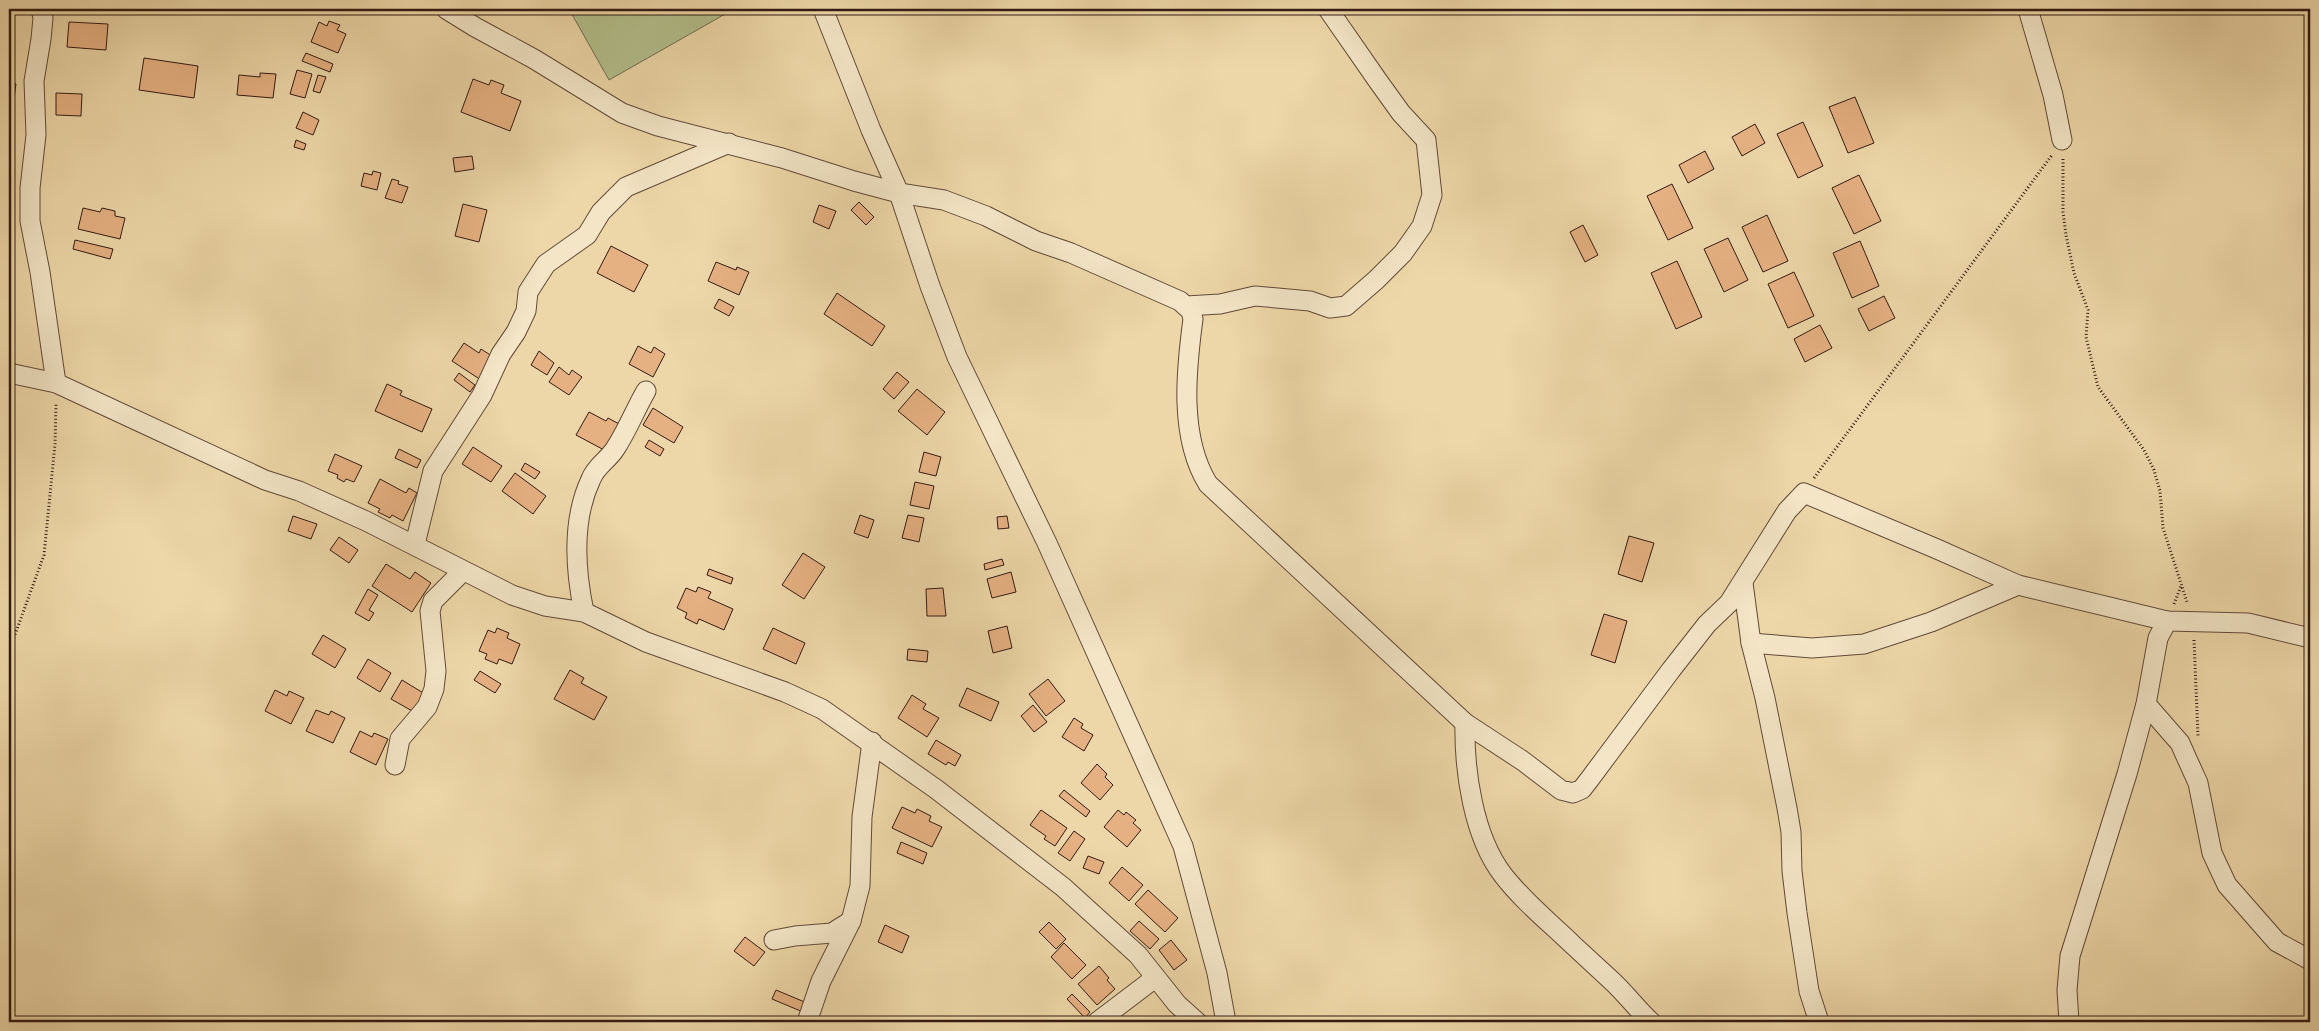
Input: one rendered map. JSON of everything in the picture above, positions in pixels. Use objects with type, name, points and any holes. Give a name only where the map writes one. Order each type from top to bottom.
[{"type":"street","points":[[41,9],[43,18],[41,39],[34,81],[36,135],[30,188],[30,221],[40,272],[56,383]]},
{"type":"street","points":[[446,9],[534,59],[622,113],[658,126],[729,143],[899,193],[944,200],[986,216],[1036,241],[1071,253],[1186,306],[1220,304],[1255,296],[1310,301],[1330,308],[1346,306],[1403,253],[1422,226],[1432,195],[1426,140],[1401,113],[1328,9]]},
{"type":"street","points":[[823,9],[871,130],[899,193],[930,286],[957,357],[1047,543],[1183,846],[1217,973],[1226,1022]]},
{"type":"street","points":[[2028,9],[2053,95],[2062,140]]},
{"type":"street","points":[[415,544],[433,471],[482,395],[526,311],[528,292],[546,264],[588,235],[601,212],[626,187],[729,143]]},
{"type":"street","points":[[1186,306],[1193,318],[1186,404],[1198,466],[1208,484],[1465,722],[1523,761],[1561,790],[1572,793],[1582,789],[1670,670],[1707,624],[1728,604],[1787,511],[1804,493],[1937,549],[2018,586],[2167,621],[2248,623],[2310,638]]},
{"type":"street","points":[[9,372],[56,383],[256,476],[330,504],[415,544],[491,586],[545,606],[584,612],[646,642],[760,683],[822,709],[872,742],[996,833],[1063,887],[1138,955],[1154,978],[1196,1022]]},
{"type":"street","points":[[584,612],[577,564],[584,498],[597,468],[614,451],[646,391]]},
{"type":"street","points":[[395,765],[400,740],[427,707],[434,689],[436,671],[430,612],[433,601],[463,571]]},
{"type":"street","points":[[1743,583],[1751,643],[1765,698],[1787,808],[1791,832],[1792,871],[1797,913],[1810,991],[1819,1022]]},
{"type":"street","points":[[1751,643],[1812,648],[1864,644],[1932,622],[2018,586]]},
{"type":"street","points":[[2069,1022],[2067,990],[2070,956],[2127,774],[2146,704],[2158,638],[2167,621]]},
{"type":"street","points":[[2146,704],[2180,743],[2198,783],[2212,853],[2227,885],[2277,942],[2310,960]]},
{"type":"street","points":[[1465,722],[1464,754],[1479,825],[1486,845],[1502,874],[1520,896],[1613,982],[1651,1022]]},
{"type":"street","points":[[807,1022],[821,981],[850,921],[860,886],[862,817],[872,742]]},
{"type":"street","points":[[774,940],[832,933],[850,921]]},
{"type":"street","points":[[1096,1022],[1154,978]]},
{"type":"path","points":[[1804,493],[2062,140]]},
{"type":"path","points":[[2062,140],[2063,212],[2066,235],[2074,274],[2088,310],[2086,338],[2098,387],[2144,450],[2154,470],[2160,491],[2162,528],[2181,586]]},
{"type":"path","points":[[9,650],[44,555],[55,444],[56,383]]},
{"type":"path","points":[[2193,622],[2198,695],[2198,744]]},
{"type":"green space","points":[[569,9],[734,9],[609,80]]},
{"type":"building","points":[[329,21],[340,25],[337,30],[346,34],[338,53],[311,42],[319,22],[327,26]]},
{"type":"building","points":[[69,22],[108,24],[106,50],[67,47]]},
{"type":"building","points":[[306,53],[333,64],[330,72],[302,61]]},
{"type":"building","points":[[144,58],[198,66],[194,98],[139,90]]},
{"type":"building","points":[[297,70],[312,74],[305,98],[290,94]]},
{"type":"building","points":[[260,73],[276,74],[273,98],[237,95],[239,75],[260,77]]},
{"type":"building","points":[[318,75],[326,77],[320,93],[313,91]]},
{"type":"building","points":[[473,79],[489,85],[491,80],[504,85],[501,93],[521,101],[510,131],[461,112]]},
{"type":"building","points":[[9,83],[16,84],[13,105],[9,104]]},
{"type":"building","points":[[56,93],[82,94],[81,116],[56,115]]},
{"type":"building","points":[[1855,97],[1874,143],[1848,153],[1829,107]]},
{"type":"building","points":[[303,112],[319,120],[313,135],[296,128]]},
{"type":"building","points":[[1803,122],[1823,166],[1798,178],[1777,134]]},
{"type":"building","points":[[1755,124],[1765,143],[1742,156],[1732,137]]},
{"type":"building","points":[[296,140],[306,144],[304,150],[294,147]]},
{"type":"building","points":[[1705,151],[1714,169],[1688,183],[1679,165]]},
{"type":"building","points":[[472,156],[474,169],[455,172],[453,158]]},
{"type":"building","points":[[373,171],[381,173],[377,190],[361,186],[364,173],[372,175]]},
{"type":"building","points":[[1859,175],[1881,221],[1854,234],[1832,188]]},
{"type":"building","points":[[392,179],[399,181],[398,184],[408,187],[402,203],[385,198]]},
{"type":"building","points":[[1672,184],[1693,228],[1668,240],[1647,196]]},
{"type":"building","points":[[859,202],[874,217],[866,225],[851,210]]},
{"type":"building","points":[[463,204],[487,210],[479,242],[455,236]]},
{"type":"building","points":[[819,205],[836,211],[829,229],[813,222]]},
{"type":"building","points":[[83,208],[100,212],[102,208],[115,211],[115,216],[125,218],[120,239],[78,229]]},
{"type":"building","points":[[1767,215],[1788,261],[1763,272],[1742,227]]},
{"type":"building","points":[[1583,225],[1598,255],[1585,262],[1570,232]]},
{"type":"building","points":[[1728,238],[1748,280],[1724,292],[1704,249]]},
{"type":"building","points":[[75,240],[113,249],[110,259],[73,249]]},
{"type":"building","points":[[1860,241],[1879,286],[1852,298],[1833,253]]},
{"type":"building","points":[[611,246],[648,265],[634,292],[597,273]]},
{"type":"building","points":[[1677,261],[1702,317],[1676,329],[1651,273]]},
{"type":"building","points":[[716,262],[736,270],[737,267],[749,272],[739,295],[708,281]]},
{"type":"building","points":[[1794,272],[1814,316],[1788,328],[1768,284]]},
{"type":"building","points":[[837,293],[885,326],[872,346],[824,314]]},
{"type":"building","points":[[1884,296],[1895,318],[1869,331],[1858,309]]},
{"type":"building","points":[[719,299],[734,307],[729,316],[714,308]]},
{"type":"building","points":[[1820,325],[1832,348],[1805,362],[1794,339]]},
{"type":"building","points":[[464,343],[479,353],[481,349],[495,358],[481,380],[452,361]]},
{"type":"building","points":[[638,346],[651,353],[654,347],[665,354],[653,377],[629,364]]},
{"type":"building","points":[[539,351],[554,363],[547,375],[531,365]]},
{"type":"building","points":[[559,367],[569,375],[572,370],[582,377],[569,395],[549,382]]},
{"type":"building","points":[[897,372],[909,382],[894,399],[883,389]]},
{"type":"building","points":[[459,373],[475,385],[470,392],[454,380]]},
{"type":"building","points":[[387,384],[402,391],[400,395],[432,409],[422,432],[375,411]]},
{"type":"building","points":[[917,389],[945,412],[927,435],[898,411]]},
{"type":"building","points":[[653,408],[683,427],[674,443],[643,425]]},
{"type":"building","points":[[589,412],[606,421],[608,418],[621,425],[606,451],[576,435]]},
{"type":"building","points":[[649,440],[664,449],[660,456],[645,447]]},
{"type":"building","points":[[473,447],[502,466],[491,482],[462,464]]},
{"type":"building","points":[[399,449],[421,460],[417,468],[395,458]]},
{"type":"building","points":[[924,452],[941,457],[936,476],[919,472]]},
{"type":"building","points":[[335,454],[362,466],[354,482],[346,479],[344,482],[337,478],[338,475],[328,471]]},
{"type":"building","points":[[525,463],[540,472],[535,479],[521,470]]},
{"type":"building","points":[[515,473],[546,496],[533,514],[502,491]]},
{"type":"building","points":[[380,479],[406,493],[409,488],[417,493],[403,521],[392,515],[390,518],[378,512],[380,509],[368,503]]},
{"type":"building","points":[[915,482],[934,486],[929,509],[910,505]]},
{"type":"building","points":[[860,515],[874,520],[868,538],[854,533]]},
{"type":"building","points":[[908,515],[924,518],[919,542],[902,538]]},
{"type":"building","points":[[293,516],[317,524],[311,539],[288,531]]},
{"type":"building","points":[[1007,516],[1009,528],[998,529],[997,517]]},
{"type":"building","points":[[1629,536],[1654,543],[1642,582],[1618,574]]},
{"type":"building","points":[[339,537],[358,550],[349,563],[330,550]]},
{"type":"building","points":[[803,553],[825,567],[804,599],[782,585]]},
{"type":"building","points":[[1002,559],[1004,565],[985,570],[984,564]]},
{"type":"building","points":[[386,564],[410,579],[415,572],[431,583],[412,612],[372,586]]},
{"type":"building","points":[[709,569],[733,578],[731,584],[707,575]]},
{"type":"building","points":[[1011,572],[1016,592],[992,598],[987,579]]},
{"type":"building","points":[[698,587],[711,592],[708,598],[733,609],[724,630],[699,619],[697,624],[685,618],[687,613],[677,608],[686,588],[696,592]]},
{"type":"building","points":[[943,588],[946,616],[927,616],[926,589]]},
{"type":"building","points":[[368,589],[378,595],[369,610],[374,613],[369,621],[355,613]]},
{"type":"building","points":[[1604,614],[1627,621],[1615,663],[1591,655]]},
{"type":"building","points":[[1007,626],[1012,648],[993,653],[988,631]]},
{"type":"building","points":[[497,628],[509,633],[507,638],[520,644],[512,664],[499,659],[497,664],[485,659],[487,654],[479,651],[488,630],[495,633]]},
{"type":"building","points":[[773,628],[805,643],[796,664],[763,649]]},
{"type":"building","points":[[323,635],[346,649],[335,668],[312,654]]},
{"type":"building","points":[[908,649],[928,651],[927,662],[907,660]]},
{"type":"building","points":[[368,659],[391,673],[380,692],[357,678]]},
{"type":"building","points":[[570,670],[584,678],[581,683],[607,697],[594,720],[554,699]]},
{"type":"building","points":[[480,671],[501,684],[495,693],[474,680]]},
{"type":"building","points":[[1048,679],[1065,701],[1046,716],[1029,694]]},
{"type":"building","points":[[402,680],[425,694],[414,712],[391,699]]},
{"type":"building","points":[[967,688],[999,702],[991,721],[959,706]]},
{"type":"building","points":[[275,690],[287,696],[289,691],[304,698],[291,724],[265,711]]},
{"type":"building","points":[[912,695],[926,704],[923,709],[939,718],[927,737],[898,718]]},
{"type":"building","points":[[1033,705],[1047,722],[1034,732],[1021,716]]},
{"type":"building","points":[[316,710],[329,715],[331,711],[345,718],[333,743],[306,731]]},
{"type":"building","points":[[1074,718],[1083,724],[1081,728],[1093,735],[1084,751],[1062,737]]},
{"type":"building","points":[[360,731],[372,737],[374,733],[388,739],[376,765],[350,752]]},
{"type":"building","points":[[936,740],[961,755],[955,766],[948,762],[946,765],[928,754]]},
{"type":"building","points":[[1097,764],[1107,774],[1105,777],[1113,785],[1100,800],[1081,783]]},
{"type":"building","points":[[1064,790],[1090,811],[1086,817],[1059,796]]},
{"type":"building","points":[[902,807],[915,813],[917,809],[931,816],[929,821],[942,827],[932,847],[892,828]]},
{"type":"building","points":[[1041,810],[1067,828],[1055,846],[1044,839],[1046,836],[1030,825]]},
{"type":"building","points":[[1118,810],[1124,815],[1126,812],[1136,820],[1133,823],[1141,830],[1127,847],[1104,827]]},
{"type":"building","points":[[1074,831],[1085,839],[1070,861],[1058,853]]},
{"type":"building","points":[[901,842],[927,853],[923,864],[897,853]]},
{"type":"building","points":[[1088,856],[1104,862],[1099,874],[1083,868]]},
{"type":"building","points":[[1122,867],[1143,885],[1129,901],[1109,883]]},
{"type":"building","points":[[1148,890],[1178,918],[1165,932],[1135,904]]},
{"type":"building","points":[[1139,921],[1159,939],[1150,949],[1130,931]]},
{"type":"building","points":[[1049,922],[1066,939],[1056,949],[1039,932]]},
{"type":"building","points":[[885,925],[909,936],[902,953],[878,942]]},
{"type":"building","points":[[745,937],[765,952],[754,966],[734,951]]},
{"type":"building","points":[[1171,940],[1187,960],[1174,970],[1159,950]]},
{"type":"building","points":[[1064,943],[1086,965],[1072,979],[1051,957]]},
{"type":"building","points":[[1099,966],[1115,989],[1097,1005],[1078,984]]},
{"type":"building","points":[[776,990],[807,1003],[803,1012],[772,999]]},
{"type":"building","points":[[1072,994],[1090,1012],[1085,1018],[1067,999]]}]
